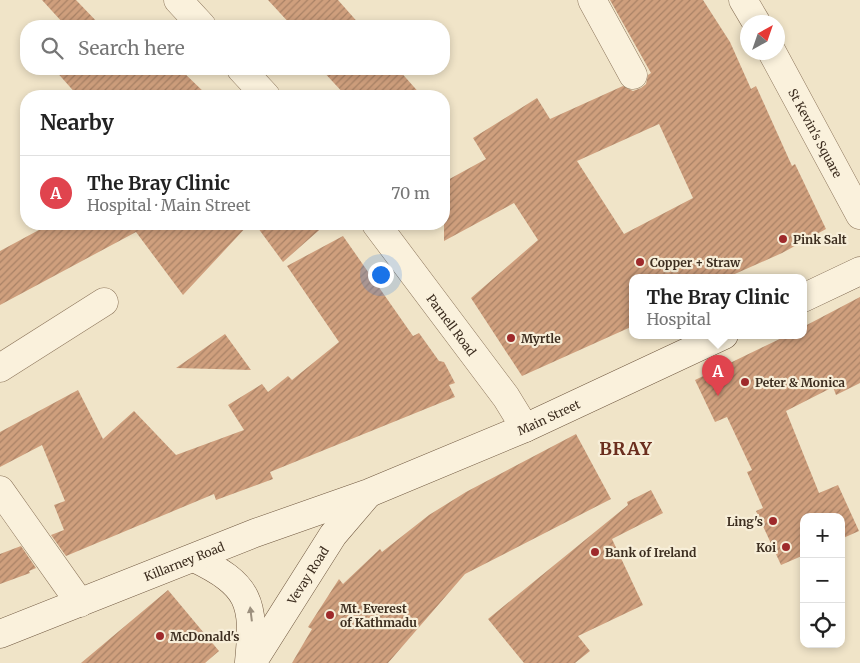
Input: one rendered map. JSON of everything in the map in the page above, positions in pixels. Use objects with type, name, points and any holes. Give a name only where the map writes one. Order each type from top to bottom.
[{"type":"main road","points":[[178,0],[196,20]]},
{"type":"main road","points":[[592,0],[633,75]]},
{"type":"main road","points":[[742,0],[752,15]]},
{"type":"main road","name":"St Kevin's Square","points":[[776,60],[860,215]]},
{"type":"main road","points":[[247,75],[260,90]]},
{"type":"main road","name":"Parnell Road","points":[[380,230],[506,398],[524,428]]},
{"type":"main road","points":[[807,296],[860,271]]},
{"type":"main road","points":[[0,368],[104,302]]},
{"type":"main road","name":"Main Street","points":[[369,493],[524,428],[715,339]]},
{"type":"main road","points":[[0,490],[80,603]]},
{"type":"main road","name":"Killarney Road","points":[[0,634],[194,558],[369,493]]},
{"type":"main road","name":"Vevay Road","points":[[251,663],[334,535],[369,493]]},
{"type":"main road","points":[[194,558],[228,578],[248,601],[252,620],[251,663]]},
{"type":"building","points":[[42,0],[76,0],[95,20],[60,20]]},
{"type":"building","points":[[268,0],[338,0],[356,20],[286,20]]},
{"type":"building","points":[[610,0],[703,0],[730,42],[751,89],[756,86],[792,166],[795,164],[826,229],[782,253],[735,274],[629,274],[629,328],[522,376],[471,298],[538,240],[514,203],[444,241],[444,230],[450,230],[450,179],[486,159],[473,138],[537,98],[550,119],[623,86],[633,91],[641,88],[646,84],[648,75],[651,73]],"holes":[[[659,124],[693,198],[624,234],[577,161]]]},
{"type":"building","points":[[59,75],[186,75],[202,90],[73,90]]},
{"type":"building","points":[[327,75],[403,75],[417,90],[340,90]]},
{"type":"building","points":[[39,230],[243,230],[183,295],[136,232],[0,305],[0,251]]},
{"type":"building","points":[[259,230],[319,230],[283,262]]},
{"type":"building","points":[[343,236],[413,336],[419,333],[439,361],[444,362],[455,383],[449,385],[455,397],[270,472],[273,479],[216,500],[214,494],[66,556],[51,535],[64,530],[54,505],[65,501],[42,445],[0,467],[0,432],[78,390],[103,439],[134,411],[176,455],[244,430],[228,405],[262,384],[268,392],[288,376],[292,380],[339,342],[287,266]]},
{"type":"building","points":[[860,297],[860,383],[836,395],[833,387],[786,411],[819,493],[838,485],[859,531],[845,537],[845,513],[800,513],[800,557],[781,565],[756,511],[763,508],[747,472],[752,470],[727,417],[715,422],[695,380],[780,339],[807,339],[807,325]]},
{"type":"building","points":[[225,334],[251,370],[176,368]]},
{"type":"building","points":[[576,434],[611,499],[465,574],[388,663],[292,663],[312,629],[308,627],[339,579],[343,584],[380,549],[382,552],[429,515],[466,492]]},
{"type":"building","points":[[651,490],[663,513],[612,539],[643,605],[578,636],[590,651],[575,663],[524,663],[488,619],[628,505],[627,502]]},
{"type":"building","points":[[21,546],[36,568],[29,571],[30,573],[0,584],[0,554]]},
{"type":"building","name":"McDonald's","points":[[168,590],[219,651],[205,663],[81,663]]},
{"type":"place","name":"Pink Salt","points":[[783,239]]},
{"type":"place","name":"Copper + Straw","points":[[640,262]]},
{"type":"place","name":"Myrtle","points":[[511,338]]},
{"type":"place","name":"Peter & Monica","points":[[745,382]]},
{"type":"place","name":"The Bray Clinic","points":[[718,396]]},
{"type":"place","name":"Ling's","points":[[773,521]]},
{"type":"place","name":"Koi","points":[[786,547]]},
{"type":"place","name":"Bank of Ireland","points":[[595,552]]},
{"type":"place","name":"Mt. Everest of Kathmadu","points":[[330,615]]},
{"type":"place","name":"McDonald's","points":[[160,636]]},
{"type":"district","name":"BRAY","points":[[626,448]]}]
